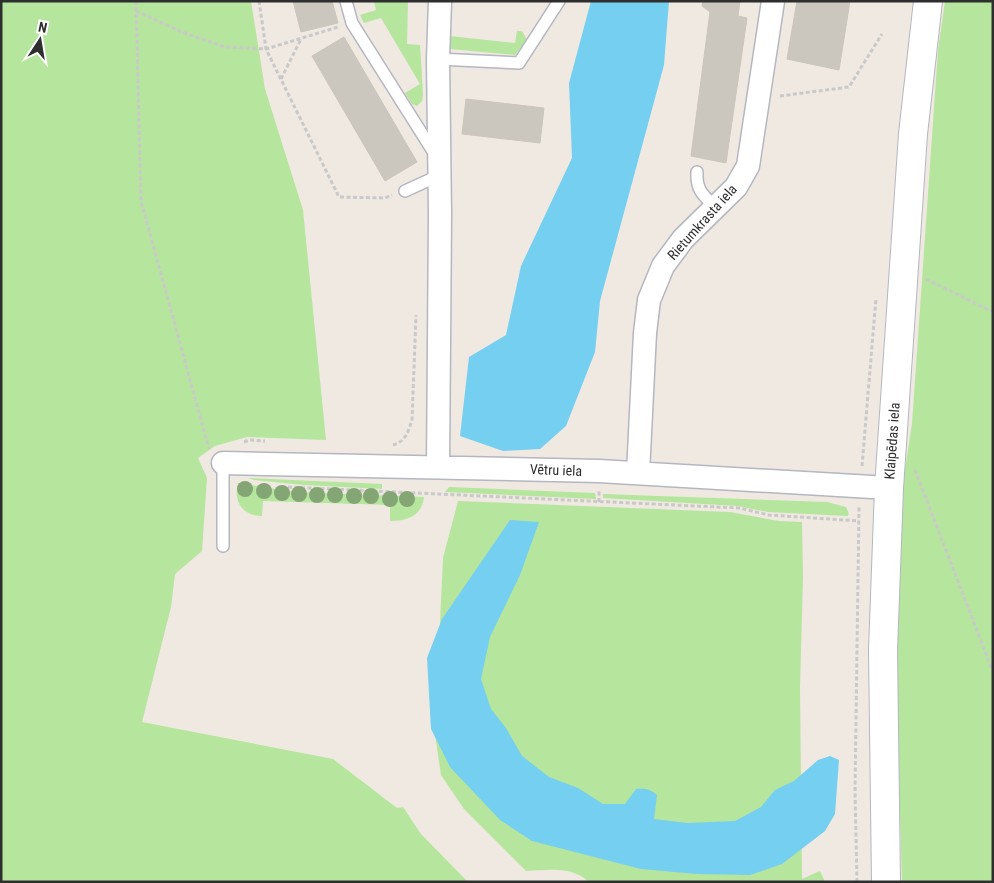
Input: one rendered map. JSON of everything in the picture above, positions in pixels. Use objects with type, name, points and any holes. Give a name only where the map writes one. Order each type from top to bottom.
[{"type":"main road","name":"Klaipēdas iela","points":[[886,882],[883,650],[889,488],[913,134],[928,1]]},
{"type":"street","points":[[438,467],[440,168],[438,59],[440,1]]},
{"type":"street","name":"Rietumkrasta iela","points":[[638,473],[645,333],[649,300],[663,266],[683,239],[736,187],[748,166],[773,1]]},
{"type":"street","name":"Vētru iela","points":[[223,463],[638,473],[859,497],[889,488]]},
{"type":"lane","points":[[346,1],[352,23],[440,168],[404,191]]},
{"type":"lane","points":[[438,59],[519,63],[559,1]]},
{"type":"lane","points":[[697,172],[696,183],[700,191],[716,207]]},
{"type":"lane","points":[[223,463],[223,546]]},
{"type":"path","points":[[136,1],[141,201],[210,453],[223,463]]},
{"type":"path","points":[[259,1],[266,49],[339,197],[384,198],[404,191]]},
{"type":"path","points":[[136,11],[182,32],[224,47],[266,49],[352,23]]},
{"type":"path","points":[[776,96],[849,87],[882,34]]},
{"type":"path","points":[[281,79],[302,38]]},
{"type":"path","points":[[921,277],[993,312]]},
{"type":"path","points":[[857,882],[855,791],[859,497],[876,296]]},
{"type":"path","points":[[387,446],[398,443],[407,436],[412,420],[416,312]]},
{"type":"path","points":[[912,464],[993,672]]},
{"type":"path","points":[[280,486],[299,489],[739,508],[769,515],[859,521]]},
{"type":"green space","points":[[1,1],[251,1],[265,89],[303,210],[326,440],[247,437],[215,446],[198,458],[207,478],[202,551],[175,574],[171,607],[142,722],[333,759],[397,808],[403,807],[421,834],[468,882],[1,882]]},
{"type":"green space","points":[[374,1],[408,1],[407,44],[420,45],[423,95],[422,101],[417,106],[412,104],[405,93],[420,84],[381,18],[364,23],[360,15],[376,10]]},
{"type":"green space","points":[[945,1],[993,1],[993,882],[902,882],[894,611],[901,495],[912,424],[938,50]]},
{"type":"green space","points":[[517,31],[522,31],[527,40],[515,55],[450,49],[449,36],[515,43]]},
{"type":"green space","points":[[248,478],[382,484],[382,489],[304,485]]},
{"type":"green space","points":[[238,483],[293,492],[424,497],[417,513],[396,521],[390,521],[390,505],[263,501],[262,516],[250,514],[241,507],[237,496]]},
{"type":"green space","points":[[449,487],[595,493],[596,499],[445,492]]},
{"type":"green space","points":[[603,494],[827,502],[846,507],[849,514],[847,516],[768,512],[737,506],[603,498]]},
{"type":"green space","points":[[458,501],[730,512],[779,521],[802,522],[803,577],[800,687],[802,879],[820,871],[825,882],[589,882],[575,873],[567,871],[526,871],[464,809],[441,775],[435,734],[443,558]]},
{"type":"water","points":[[591,1],[669,1],[664,65],[600,301],[595,352],[566,426],[540,449],[503,451],[460,436],[469,357],[506,335],[521,266],[572,158],[569,83]]},
{"type":"water","points":[[510,520],[539,522],[520,575],[490,637],[481,679],[491,709],[506,728],[522,756],[549,777],[578,788],[603,804],[625,804],[636,789],[650,790],[657,795],[654,819],[687,823],[735,821],[761,807],[775,790],[794,781],[818,760],[830,756],[839,760],[835,814],[825,831],[782,864],[750,875],[697,874],[641,869],[532,841],[500,820],[450,767],[431,729],[427,658],[442,619]]},
{"type":"building","points":[[293,1],[332,1],[338,23],[301,32]]},
{"type":"building","points":[[703,1],[740,1],[738,16],[747,18],[726,163],[691,156],[710,12],[702,6]]},
{"type":"building","points":[[797,1],[850,1],[839,70],[787,59]]},
{"type":"building","points":[[344,37],[417,162],[385,181],[312,56]]},
{"type":"building","points":[[466,99],[544,108],[540,143],[462,134]]}]
